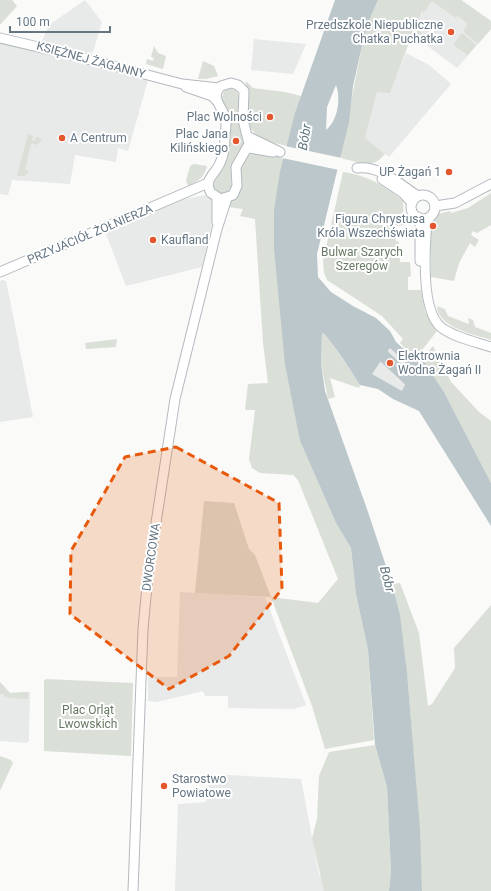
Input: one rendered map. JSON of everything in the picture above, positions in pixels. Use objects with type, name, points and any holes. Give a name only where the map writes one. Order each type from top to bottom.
[{"type":"street","name":"KSIĘŻNEJ ŻAGANNY","points":[[0,38],[182,84],[219,88],[231,82],[242,88],[244,96],[243,120],[249,137]]},
{"type":"street","name":"KSIĘŻNEJ ŻAGANNY","points":[[182,84],[190,89],[212,96],[216,100]]},
{"type":"street","points":[[208,183],[210,176],[222,160],[226,134],[225,116],[216,100],[216,94],[219,88]]},
{"type":"street","points":[[249,137],[280,152],[248,148],[249,137]]},
{"type":"street","name":"DWORCOWA","points":[[133,891],[143,629],[148,575],[175,399],[217,229],[227,198],[233,196],[236,191],[236,167],[248,148]]},
{"type":"street","points":[[415,200],[391,177],[370,168],[357,168],[390,183],[415,200],[429,197],[435,206]]},
{"type":"street","name":"DWORCOWA","points":[[208,183],[214,195],[217,229]]},
{"type":"street","name":"PRZYJACIÓŁ ŻOŁNIERZA","points":[[0,272],[101,227],[208,183]]},
{"type":"street","points":[[435,206],[455,203],[491,184]]},
{"type":"street","name":"PRZYJACIÓŁ ŻOŁNIERZA","points":[[179,196],[214,195],[227,198]]},
{"type":"street","points":[[415,200],[413,212],[418,217],[420,222],[421,272],[425,294],[428,299]]},
{"type":"street","points":[[435,206],[427,222],[425,266],[428,299],[434,318],[442,328],[491,347]]},
{"type":"street","points":[[418,217],[423,219],[430,217]]},
{"type":"highlighted area","points":[[176,447],[279,503],[282,589],[229,656],[169,689],[70,614],[71,551],[125,457]]},
{"type":"shaded area","points":[[85,0],[102,22],[93,52],[89,54],[42,41],[49,25]]},
{"type":"shaded area","name":"Przedszkole Niepubliczne Chatka Puchatka","points":[[427,0],[461,0],[491,21],[491,29],[457,68],[413,35]]},
{"type":"shaded area","points":[[254,39],[306,44],[293,74],[251,70]]},
{"type":"shaded area","points":[[0,42],[148,80],[128,151],[118,148],[116,162],[75,155],[70,184],[12,180],[8,195],[0,194]]},
{"type":"shaded area","points":[[406,53],[429,65],[451,84],[389,157],[365,138],[377,91],[390,92]]},
{"type":"shaded area","name":"Kaufland","points":[[205,195],[214,201],[213,219],[202,267],[126,286],[104,229],[183,199]]},
{"type":"shaded area","points":[[0,281],[6,281],[33,417],[0,422]]},
{"type":"shaded area","name":"Elektrownia Wodna Żagań II","points":[[390,348],[407,364],[411,371],[402,391],[372,374]]},
{"type":"shaded area","points":[[180,592],[265,597],[306,705],[294,709],[228,708],[228,696],[205,696],[203,691],[157,702],[148,701],[148,677],[177,677]]},
{"type":"shaded area","points":[[0,682],[10,693],[30,692],[29,741],[26,743],[0,741]]},
{"type":"shaded area","points":[[210,774],[301,779],[319,874],[323,880],[325,891],[175,891],[178,804],[206,802]]},
{"type":"green space","points":[[0,0],[12,0],[17,6],[0,25]]},
{"type":"green space","points":[[378,0],[461,0],[491,21],[491,29],[478,44],[463,31],[468,24],[458,16],[456,18],[432,1],[424,12],[422,11],[419,20],[419,31],[428,38],[424,43],[412,35],[390,93],[377,92],[365,138],[385,154],[375,162],[365,164],[340,158],[362,46],[368,23]]},
{"type":"green space","points":[[462,33],[476,45],[468,55],[453,45]]},
{"type":"green space","points":[[154,46],[158,53],[166,56],[163,69],[146,64],[147,59],[153,61],[154,58],[151,57]]},
{"type":"green space","points":[[203,61],[214,66],[218,76],[198,79]]},
{"type":"green space","name":"Plac Wolności","points":[[246,81],[253,88],[285,92],[301,96],[287,146],[262,138],[249,126],[245,107]]},
{"type":"green space","name":"Plac Jana Kilińskiego","points":[[225,90],[235,90],[239,96],[239,115],[245,142],[232,165],[231,188],[225,193],[220,193],[214,188],[214,180],[219,171],[228,115],[221,99]]},
{"type":"green space","points":[[28,134],[33,136],[32,140],[35,141],[36,137],[43,139],[36,145],[31,143],[25,170],[29,171],[24,176],[17,176]]},
{"type":"green space","points":[[253,153],[284,158],[274,210],[274,249],[300,441],[336,523],[351,548],[356,594],[368,650],[374,740],[325,749],[312,706],[271,597],[318,603],[338,579],[298,480],[293,475],[260,473],[252,468],[249,459],[255,410],[245,410],[248,384],[268,383],[263,343],[255,219],[240,216],[243,209],[227,207],[239,169],[247,156]]},
{"type":"green space","points":[[194,164],[207,166],[205,173],[195,183],[188,186],[186,181],[190,166]]},
{"type":"green space","name":"Bulwar Szarych Szeregów","points":[[343,172],[352,173],[375,182],[403,201],[404,225],[396,226],[396,241],[399,242],[400,262],[410,262],[411,276],[408,277],[408,290],[421,290],[425,312],[437,331],[415,359],[400,343],[403,339],[382,316],[327,280],[324,273],[323,261]]},
{"type":"green space","points":[[491,193],[491,225],[477,233],[473,231],[471,235],[479,240],[475,247],[470,243],[459,263],[454,281],[431,277],[431,221],[438,214],[450,211],[451,213],[468,208]]},
{"type":"green space","points":[[437,306],[445,309],[448,316],[469,324],[468,318],[473,320],[475,327],[491,333],[491,340],[450,325],[443,320],[439,314]]},
{"type":"green space","points":[[322,333],[331,341],[360,385],[359,388],[330,378],[335,397],[328,399],[321,364]]},
{"type":"green space","points":[[117,339],[116,347],[86,349],[85,343]]},
{"type":"green space","points":[[433,346],[451,382],[479,412],[491,421],[491,483],[444,392],[422,359]]},
{"type":"green space","points":[[204,501],[234,503],[249,549],[255,555],[271,597],[195,593]]},
{"type":"green space","points":[[400,583],[419,633],[428,706],[432,704],[455,668],[454,648],[491,605],[491,891],[422,891],[418,813],[407,678],[403,640],[392,584]]},
{"type":"green space","name":"Plac Orląt Lwowskich","points":[[46,679],[133,683],[131,756],[44,751],[44,681]]},
{"type":"green space","points":[[0,682],[10,693],[28,692],[28,699],[10,698],[4,696],[4,694],[0,694]]},
{"type":"green space","points":[[375,745],[387,787],[391,872],[389,891],[324,891],[312,838],[317,819],[319,776],[329,752]]},
{"type":"green space","points":[[0,756],[11,760],[13,763],[0,791]]},
{"type":"water","points":[[335,0],[378,0],[368,23],[353,86],[349,122],[317,254],[318,277],[331,292],[376,318],[390,331],[396,342],[419,363],[422,359],[444,392],[491,483],[491,526],[419,411],[393,399],[378,389],[360,385],[336,348],[322,333],[321,364],[325,391],[368,512],[392,584],[400,615],[407,672],[420,830],[422,891],[389,891],[391,872],[387,787],[375,745],[368,650],[356,594],[351,548],[336,523],[300,441],[285,364],[274,249],[274,210],[280,172],[295,113]],"holes":[[[336,85],[338,96],[336,115],[326,130],[327,107]],[[390,348],[407,364],[411,371],[402,391],[372,374]]]},
{"type":"pier","points":[[285,146],[342,158],[339,170],[282,158]]},
{"type":"waterway","name":"Bóbr","points":[[373,346],[420,390]]},
{"type":"place","name":"Przedszkole Niepubliczne Chatka Puchatka","points":[[451,32]]},
{"type":"place","name":"Plac Wolności","points":[[270,117]]},
{"type":"place","name":"A Centrum","points":[[62,138]]},
{"type":"place","name":"Plac Jana Kilińskiego","points":[[236,141]]},
{"type":"place","name":"UP Żagań 1","points":[[449,172]]},
{"type":"place","name":"Figura Chrystusa Króla Wszechświata","points":[[433,226]]},
{"type":"place","name":"Kaufland","points":[[153,240]]},
{"type":"place","name":"Elektrownia Wodna Żagań II","points":[[390,363]]},
{"type":"place","name":"Starostwo Powiatowe","points":[[164,786]]}]
